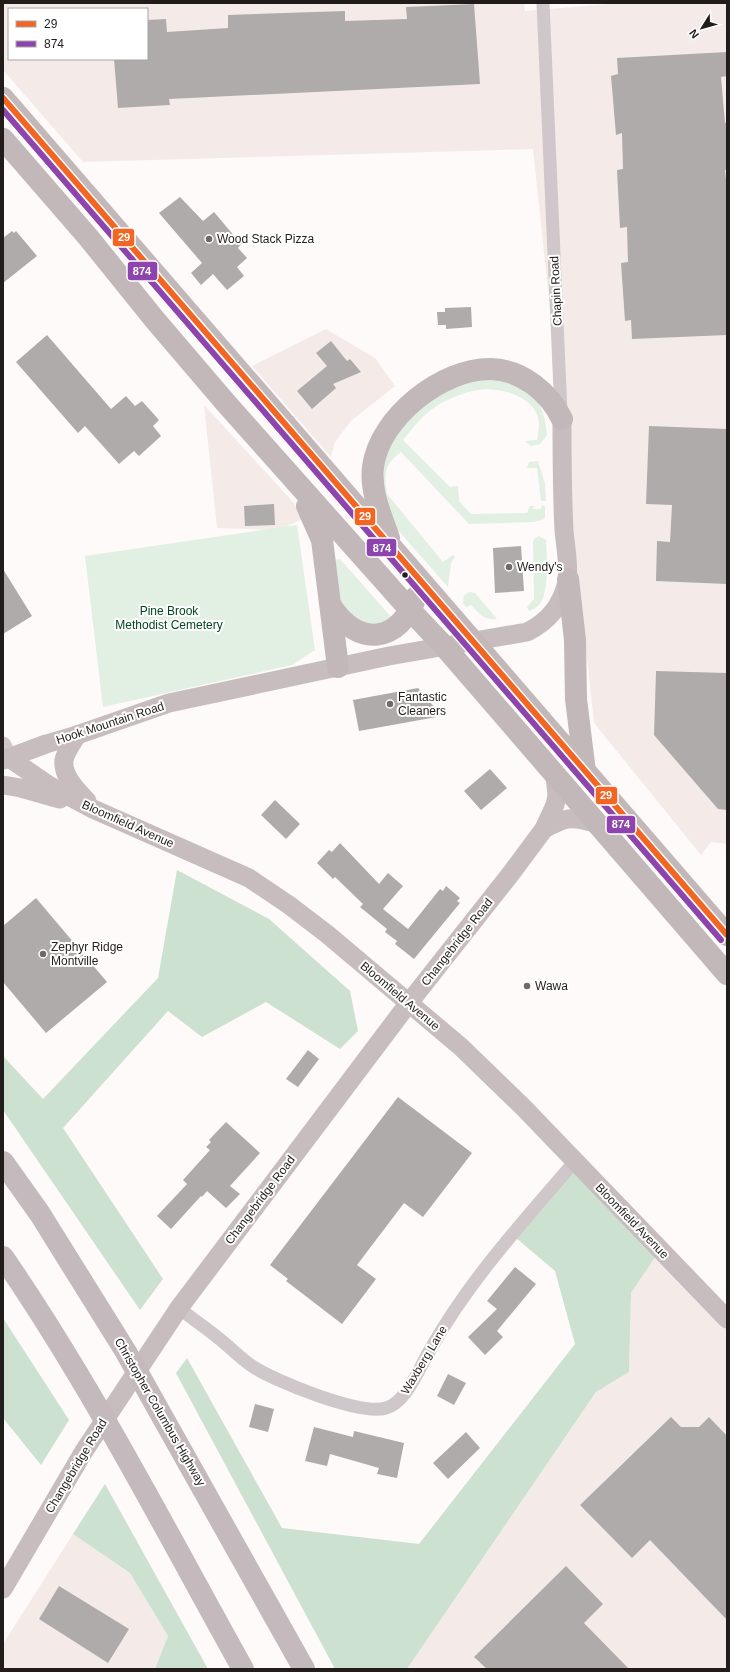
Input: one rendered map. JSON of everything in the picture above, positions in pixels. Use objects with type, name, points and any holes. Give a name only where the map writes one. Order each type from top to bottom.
[{"type":"highway","points":[[3,98],[727,935]]},
{"type":"highway","points":[[3,139],[112,266],[180,351],[290,477],[444,646],[727,974]]},
{"type":"highway","points":[[392,548],[374,491],[372,474],[373,465],[378,446],[393,422],[421,395],[437,385],[476,370],[492,369],[505,371],[520,377],[544,393],[556,408],[562,419]]},
{"type":"highway","points":[[290,477],[316,522],[322,540],[338,667]]},
{"type":"highway","points":[[568,579],[575,640],[576,699],[585,772]]},
{"type":"highway","points":[[331,606],[336,614],[350,628],[358,632],[368,635],[387,632],[400,624],[411,611],[422,583]]},
{"type":"highway","name":"Christopher Columbus Highway","points":[[3,1162],[40,1214],[126,1352],[304,1669]]},
{"type":"highway","points":[[3,1257],[25,1289],[84,1386],[243,1669]]},
{"type":"main road","name":"Chapin Road","points":[[562,419],[564,529],[568,579]]},
{"type":"main road","name":"Hook Mountain Road","points":[[5,754],[77,735],[169,703],[338,667],[444,646],[527,632],[548,619],[557,609],[568,579]]},
{"type":"main road","points":[[77,735],[64,761],[65,772],[70,782],[93,809]]},
{"type":"main road","name":"Bloomfield Avenue","points":[[5,754],[50,786],[93,809],[249,878],[289,905],[327,934],[460,1047],[523,1107],[727,1319]]},
{"type":"main road","name":"Changebridge Road","points":[[3,1589],[84,1450],[157,1338],[408,1004],[509,876],[544,829],[556,805],[558,795],[555,776]]},
{"type":"main road","points":[[3,785],[21,788],[93,809]]},
{"type":"main road","name":"Changebridge Road","points":[[544,829],[564,819],[573,818],[595,822]]},
{"type":"street","name":"Chapin Road","points":[[544,3],[562,419]]},
{"type":"street","name":"Waxberg Lane","points":[[179,1308],[253,1366],[280,1380],[326,1398],[353,1406],[374,1409],[388,1408],[400,1400],[412,1384],[430,1349],[451,1316],[493,1257],[575,1161]]},
{"type":"shaded area","points":[[3,3],[524,3],[525,11],[621,3],[727,3],[727,844],[711,842],[701,855],[594,723],[533,149],[83,162],[3,70]]},
{"type":"shaded area","points":[[326,329],[375,358],[395,386],[351,421],[335,442],[331,457],[252,366]]},
{"type":"shaded area","points":[[204,405],[294,503],[303,519],[278,530],[217,528]]},
{"type":"shaded area","points":[[660,1250],[727,1319],[727,1669],[407,1669],[596,1392],[629,1372],[631,1293]]},
{"type":"shaded area","points":[[73,1534],[130,1573],[168,1636],[155,1669],[3,1669],[3,1644]]},
{"type":"green space","points":[[495,379],[520,385],[537,400],[545,420],[547,435],[540,444],[531,446],[525,441],[537,440],[539,429],[539,422],[536,413],[531,405],[524,399],[515,395],[486,389],[464,393],[446,400],[421,419],[403,440],[450,487],[458,486],[459,501],[471,514],[527,513],[530,506],[534,506],[533,509],[541,509],[542,505],[545,506],[545,518],[533,522],[469,524],[401,452],[395,456],[386,470],[387,494],[443,562],[453,555],[455,557],[451,563],[448,587],[390,521],[382,497],[384,454],[393,439],[417,409],[465,381]]},
{"type":"green space","points":[[538,461],[545,484],[546,501],[541,501],[537,468],[527,468],[529,462]]},
{"type":"green space","name":"Pine Brook Methodist Cemetery","points":[[297,525],[315,650],[292,665],[103,707],[85,556]]},
{"type":"green space","points":[[539,536],[546,540],[546,585],[542,601],[538,606],[529,611],[527,607],[534,599],[533,542],[534,539]]},
{"type":"green space","points":[[340,559],[392,618],[370,625],[354,619],[342,609],[335,560]]},
{"type":"green space","points":[[470,592],[475,593],[497,619],[485,618],[471,605],[466,607],[463,603],[464,595]]},
{"type":"green space","points":[[177,870],[269,919],[350,991],[358,1031],[340,1049],[266,1002],[202,1037],[168,1011],[63,1128],[163,1279],[140,1310],[3,1110],[3,1056],[43,1099],[158,978]]},
{"type":"green space","points":[[573,1158],[660,1250],[631,1293],[629,1372],[596,1392],[407,1669],[335,1669],[176,1373],[187,1358],[282,1528],[419,1544],[575,1344],[555,1271],[509,1232]]},
{"type":"green space","points":[[3,1318],[69,1420],[41,1465],[3,1418]]},
{"type":"green space","points":[[105,1484],[208,1669],[155,1669],[168,1636],[130,1573],[73,1534]]},
{"type":"building","points":[[474,4],[480,84],[169,99],[170,105],[118,108],[114,60],[148,60],[148,20],[166,19],[167,32],[228,28],[228,15],[345,11],[345,21],[407,19],[406,7]]},
{"type":"building","points":[[727,52],[727,76],[721,77],[725,123],[727,122],[727,170],[725,170],[727,190],[727,335],[632,339],[631,320],[625,321],[621,263],[628,262],[627,227],[620,228],[617,170],[623,169],[622,133],[616,135],[611,76],[618,74],[617,58]]},
{"type":"building","name":"Wood Stack Pizza","points":[[180,197],[203,221],[214,212],[241,244],[238,248],[247,258],[237,267],[244,276],[227,290],[213,274],[201,285],[191,273],[202,263],[159,213]]},
{"type":"building","points":[[12,231],[14,233],[16,231],[37,256],[3,283],[3,238]]},
{"type":"building","points":[[471,307],[472,327],[446,329],[446,325],[438,325],[437,312],[445,312],[445,308]]},
{"type":"building","points":[[47,335],[111,409],[126,396],[135,406],[142,401],[159,420],[153,426],[161,436],[139,456],[134,451],[119,464],[85,426],[78,433],[16,362]]},
{"type":"building","points":[[331,341],[347,361],[350,359],[361,372],[333,384],[336,388],[312,409],[297,391],[327,366],[316,353]]},
{"type":"building","points":[[649,426],[727,429],[727,584],[656,581],[657,541],[670,542],[672,505],[646,504]]},
{"type":"building","points":[[274,504],[275,525],[245,526],[244,506]]},
{"type":"building","points":[[521,546],[524,591],[495,593],[493,548]]},
{"type":"building","points":[[3,569],[32,616],[3,634]]},
{"type":"building","points":[[656,671],[727,673],[727,810],[718,809],[654,735]]},
{"type":"building","points":[[418,688],[442,716],[359,731],[353,700]]},
{"type":"building","points":[[490,769],[507,788],[481,810],[464,791]]},
{"type":"building","points":[[275,800],[300,824],[286,839],[261,815]]},
{"type":"building","points":[[340,843],[379,884],[388,873],[403,886],[383,909],[408,929],[440,889],[443,891],[446,886],[460,898],[457,901],[460,903],[414,959],[395,944],[397,941],[385,932],[387,929],[360,907],[363,904],[335,877],[333,879],[317,863],[329,850],[332,852]]},
{"type":"building","name":"Zephyr Ridge Montville","points":[[36,898],[107,982],[46,1033],[3,982],[3,926]]},
{"type":"building","points":[[308,1050],[319,1059],[298,1087],[286,1079]]},
{"type":"building","points":[[398,1097],[472,1153],[423,1217],[404,1203],[357,1265],[376,1279],[342,1324],[286,1281],[288,1279],[270,1265]]},
{"type":"building","points":[[226,1122],[260,1153],[230,1186],[240,1194],[226,1208],[207,1191],[171,1229],[157,1216],[187,1184],[183,1180],[210,1150],[206,1147],[211,1142],[209,1140]]},
{"type":"building","points":[[515,1267],[536,1284],[497,1331],[503,1337],[485,1355],[468,1337],[497,1309],[487,1301]]},
{"type":"building","points":[[448,1374],[466,1383],[454,1405],[437,1396]]},
{"type":"building","points":[[255,1404],[274,1409],[268,1432],[249,1427]]},
{"type":"building","points":[[671,1417],[681,1427],[699,1427],[709,1417],[727,1436],[727,1620],[650,1540],[632,1558],[580,1505]]},
{"type":"building","points":[[314,1427],[353,1437],[354,1431],[404,1443],[397,1478],[377,1474],[379,1468],[330,1454],[327,1466],[305,1461]]},
{"type":"building","points":[[466,1432],[480,1448],[448,1479],[433,1463]]},
{"type":"building","points":[[566,1566],[603,1604],[584,1623],[629,1669],[487,1669],[474,1657]]},
{"type":"building","points":[[59,1586],[129,1629],[108,1663],[39,1619]]},
{"type":"transit line","name":"29","points":[[3,98],[727,935]]},
{"type":"transit line","name":"874","points":[[3,110],[721,940]]},
{"type":"place","name":"Wood Stack Pizza","points":[[209,239]]},
{"type":"place","name":"Wendy's","points":[[509,567]]},
{"type":"place","name":"Fantastic Cleaners","points":[[390,704]]},
{"type":"place","name":"Zephyr Ridge Montville","points":[[43,954]]},
{"type":"place","name":"Wawa","points":[[527,986]]}]
